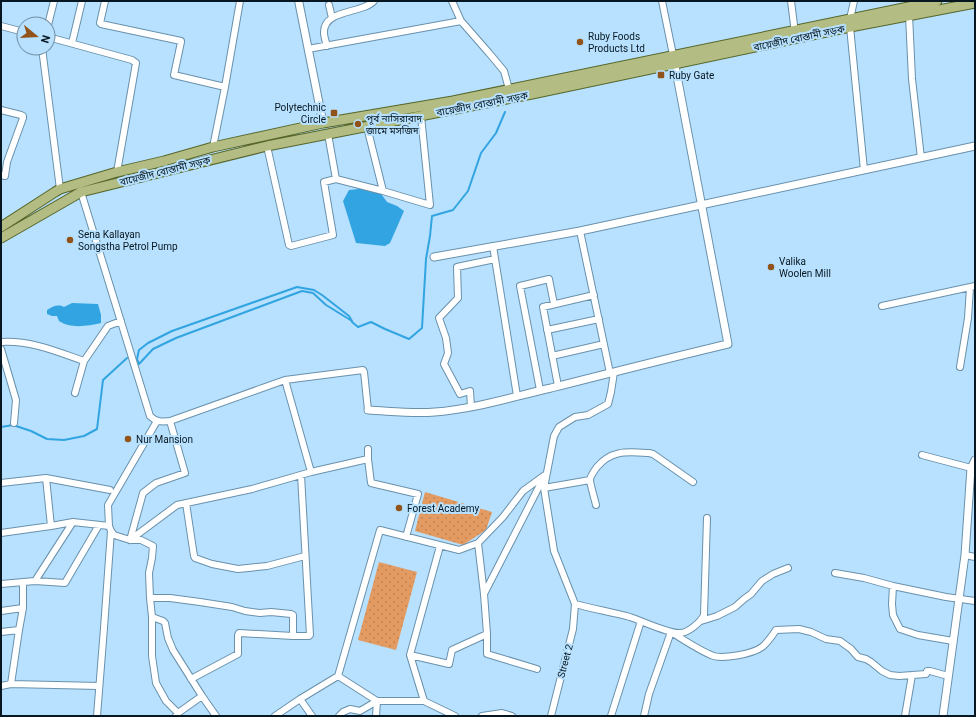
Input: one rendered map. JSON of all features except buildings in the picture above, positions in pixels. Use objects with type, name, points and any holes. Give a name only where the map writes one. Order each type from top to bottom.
[{"type":"main road","name":"বায়েজীদ বোস্তামী সড়ক","points":[[1,238],[81,192],[267,146],[532,94],[674,59],[850,23],[938,1]]},
{"type":"main road","name":"বায়েজীদ বোস্তামী সড়ক","points":[[850,23],[909,16],[975,3]]},
{"type":"main road","name":"বায়েজীদ বোস্তামী সড়ক","points":[[1,227],[60,189],[117,172],[213,147],[323,123],[453,101],[634,64],[674,59]]},
{"type":"street","points":[[50,16],[54,1]]},
{"type":"street","points":[[72,43],[82,1]]},
{"type":"street","points":[[105,1],[101,24],[181,41],[174,75],[225,87]]},
{"type":"street","points":[[213,147],[240,1]]},
{"type":"street","points":[[299,1],[323,123]]},
{"type":"street","points":[[326,46],[324,32],[328,22],[332,18],[361,9],[372,4],[374,1]]},
{"type":"street","points":[[452,1],[461,21],[504,71],[509,89]]},
{"type":"street","points":[[81,192],[150,416],[161,422],[170,421],[285,380],[360,370],[363,370],[364,372],[368,410],[433,412],[457,409],[517,396],[728,344],[662,1]]},
{"type":"street","points":[[791,1],[795,34]]},
{"type":"street","points":[[854,1],[850,23],[864,170]]},
{"type":"street","points":[[329,5],[332,18]]},
{"type":"street","points":[[909,16],[912,79],[921,158]]},
{"type":"street","points":[[308,49],[461,21]]},
{"type":"street","points":[[1,26],[16,30]]},
{"type":"street","points":[[56,39],[132,60],[136,63],[117,172]]},
{"type":"street","points":[[43,56],[60,189]]},
{"type":"street","points":[[1,110],[23,116],[5,176],[1,175]]},
{"type":"street","points":[[267,146],[290,246],[333,235],[324,182],[336,179],[430,205],[421,116]]},
{"type":"street","points":[[367,127],[383,191]]},
{"type":"street","points":[[328,134],[336,179]]},
{"type":"street","points":[[434,257],[580,231],[975,146]]},
{"type":"street","points":[[580,231],[604,344],[612,372],[611,392],[608,404],[588,415],[575,417],[559,427],[554,436],[544,488],[554,551],[575,604],[629,617],[679,634],[686,632],[701,621],[717,616],[735,607],[751,594],[762,581],[773,574],[788,568]]},
{"type":"street","points":[[493,246],[517,396]]},
{"type":"street","points":[[471,407],[470,391],[460,394],[444,364],[448,353],[446,338],[439,318],[458,298],[457,267],[495,259]]},
{"type":"street","points":[[540,390],[520,286],[549,279],[554,304]]},
{"type":"street","points":[[882,306],[973,287],[960,367]]},
{"type":"street","points":[[558,386],[543,307],[594,295]]},
{"type":"street","points":[[547,330],[599,319]]},
{"type":"street","points":[[75,394],[84,361],[108,326],[121,321]]},
{"type":"street","points":[[1,342],[9,341],[28,344],[84,361]]},
{"type":"street","points":[[552,356],[604,344]]},
{"type":"street","points":[[1,349],[16,400],[14,423]]},
{"type":"street","points":[[1,372],[8,372]]},
{"type":"street","points":[[285,380],[311,472]]},
{"type":"street","points":[[97,716],[110,529],[108,503],[157,421]]},
{"type":"street","points":[[130,540],[143,493],[156,483],[185,473],[170,421]]},
{"type":"street","points":[[368,449],[371,483],[418,494],[406,537]]},
{"type":"street","points":[[596,505],[590,480],[600,463],[615,454],[624,452],[653,454],[693,482]]},
{"type":"street","points":[[922,455],[970,468]]},
{"type":"street","points":[[130,540],[177,505],[252,489],[311,472],[368,459]]},
{"type":"street","points":[[943,716],[972,496],[970,468],[975,460]]},
{"type":"street","points":[[191,679],[238,654],[239,633],[294,636],[309,636],[311,634],[300,475]]},
{"type":"street","points":[[275,716],[300,698],[338,676],[380,530],[459,550],[478,543],[503,517],[523,491],[545,475],[484,594]]},
{"type":"street","points":[[46,478],[51,526]]},
{"type":"street","points":[[1,483],[46,478],[110,490]]},
{"type":"street","points":[[544,488],[590,480]]},
{"type":"street","points":[[186,503],[195,558],[212,564],[238,569],[267,566],[305,556]]},
{"type":"street","points":[[701,621],[704,614],[707,518]]},
{"type":"street","points":[[35,581],[72,522]]},
{"type":"street","points":[[1,533],[72,522],[99,525],[110,529],[114,535],[130,540],[141,540],[153,546],[149,573],[152,617],[152,656],[156,683],[166,700],[177,714],[202,696]]},
{"type":"street","points":[[1,584],[35,581],[64,582],[99,525]]},
{"type":"street","points":[[478,543],[484,594],[487,654],[537,670]]},
{"type":"street","points":[[424,701],[410,655],[440,546]]},
{"type":"street","points":[[965,555],[975,557]]},
{"type":"street","points":[[835,573],[946,597],[975,601]]},
{"type":"street","points":[[11,684],[22,608],[23,582]]},
{"type":"street","points":[[892,586],[893,615],[900,629],[918,635],[953,641]]},
{"type":"street","points":[[150,598],[170,598],[200,602],[260,613],[270,612],[291,614],[293,616],[294,636]]},
{"type":"street","name":"Street 2","points":[[551,716],[573,629],[575,604]]},
{"type":"street","points":[[1,611],[22,608]]},
{"type":"street","points":[[152,617],[165,622],[168,638],[173,650],[216,716]]},
{"type":"street","points":[[611,716],[640,621]]},
{"type":"street","points":[[671,632],[716,657],[741,655],[752,652],[763,647],[776,630],[799,629],[811,632],[826,639],[840,641],[851,649],[858,657],[866,659],[890,675],[922,675],[926,674],[927,671],[930,671],[948,676]]},
{"type":"street","points":[[1,632],[19,630]]},
{"type":"street","points":[[644,716],[649,694],[671,632]]},
{"type":"street","points":[[410,655],[449,664],[452,650],[487,634]]},
{"type":"street","points":[[905,716],[912,675]]},
{"type":"street","points":[[338,676],[378,701]]},
{"type":"street","points":[[1,686],[11,684],[99,686]]},
{"type":"street","points":[[300,698],[312,716]]},
{"type":"street","points":[[376,716],[378,701]]},
{"type":"street","points":[[339,716],[343,712],[350,709],[360,711],[378,701],[424,701],[455,716]]},
{"type":"street","points":[[482,716],[502,714],[512,716]]},
{"type":"shaded area","points":[[425,492],[492,512],[486,530],[463,545],[415,531]]},
{"type":"shaded area","points":[[379,562],[417,572],[396,650],[358,640]]},
{"type":"water","points":[[368,188],[379,191],[387,202],[404,211],[390,243],[385,246],[356,243],[343,201],[349,190]]},
{"type":"water","points":[[72,303],[98,304],[101,315],[101,323],[85,326],[74,326],[64,324],[59,321],[57,316],[47,314],[47,310],[53,307],[64,307]]},
{"type":"waterway","points":[[352,322],[358,327],[371,322],[409,339],[422,328],[426,259],[432,216],[453,210],[468,191],[481,153],[496,133],[505,112]]},
{"type":"waterway","points":[[297,287],[314,290],[349,316],[352,321],[326,305],[313,293],[302,291],[176,338],[153,349],[139,364],[137,359],[139,350],[148,343],[172,331],[297,287]]},
{"type":"waterway","points":[[1,427],[13,425],[31,431],[47,439],[64,440],[84,436],[97,429],[103,380],[127,358]]},
{"type":"place","name":"Ruby Foods Products Ltd","points":[[580,42]]},
{"type":"place","name":"Ruby Gate","points":[[661,75]]},
{"type":"place","name":"Polytechnic Circle","points":[[334,113]]},
{"type":"place","name":"পূর্ব নাসিরাবাদ জামে মসজিদ","points":[[358,124]]},
{"type":"place","name":"Sena Kallayan Songstha Petrol Pump","points":[[70,240]]},
{"type":"place","name":"Valika Woolen Mill","points":[[771,267]]},
{"type":"place","name":"Nur Mansion","points":[[128,439]]},
{"type":"place","name":"Forest Academy","points":[[399,508]]}]
